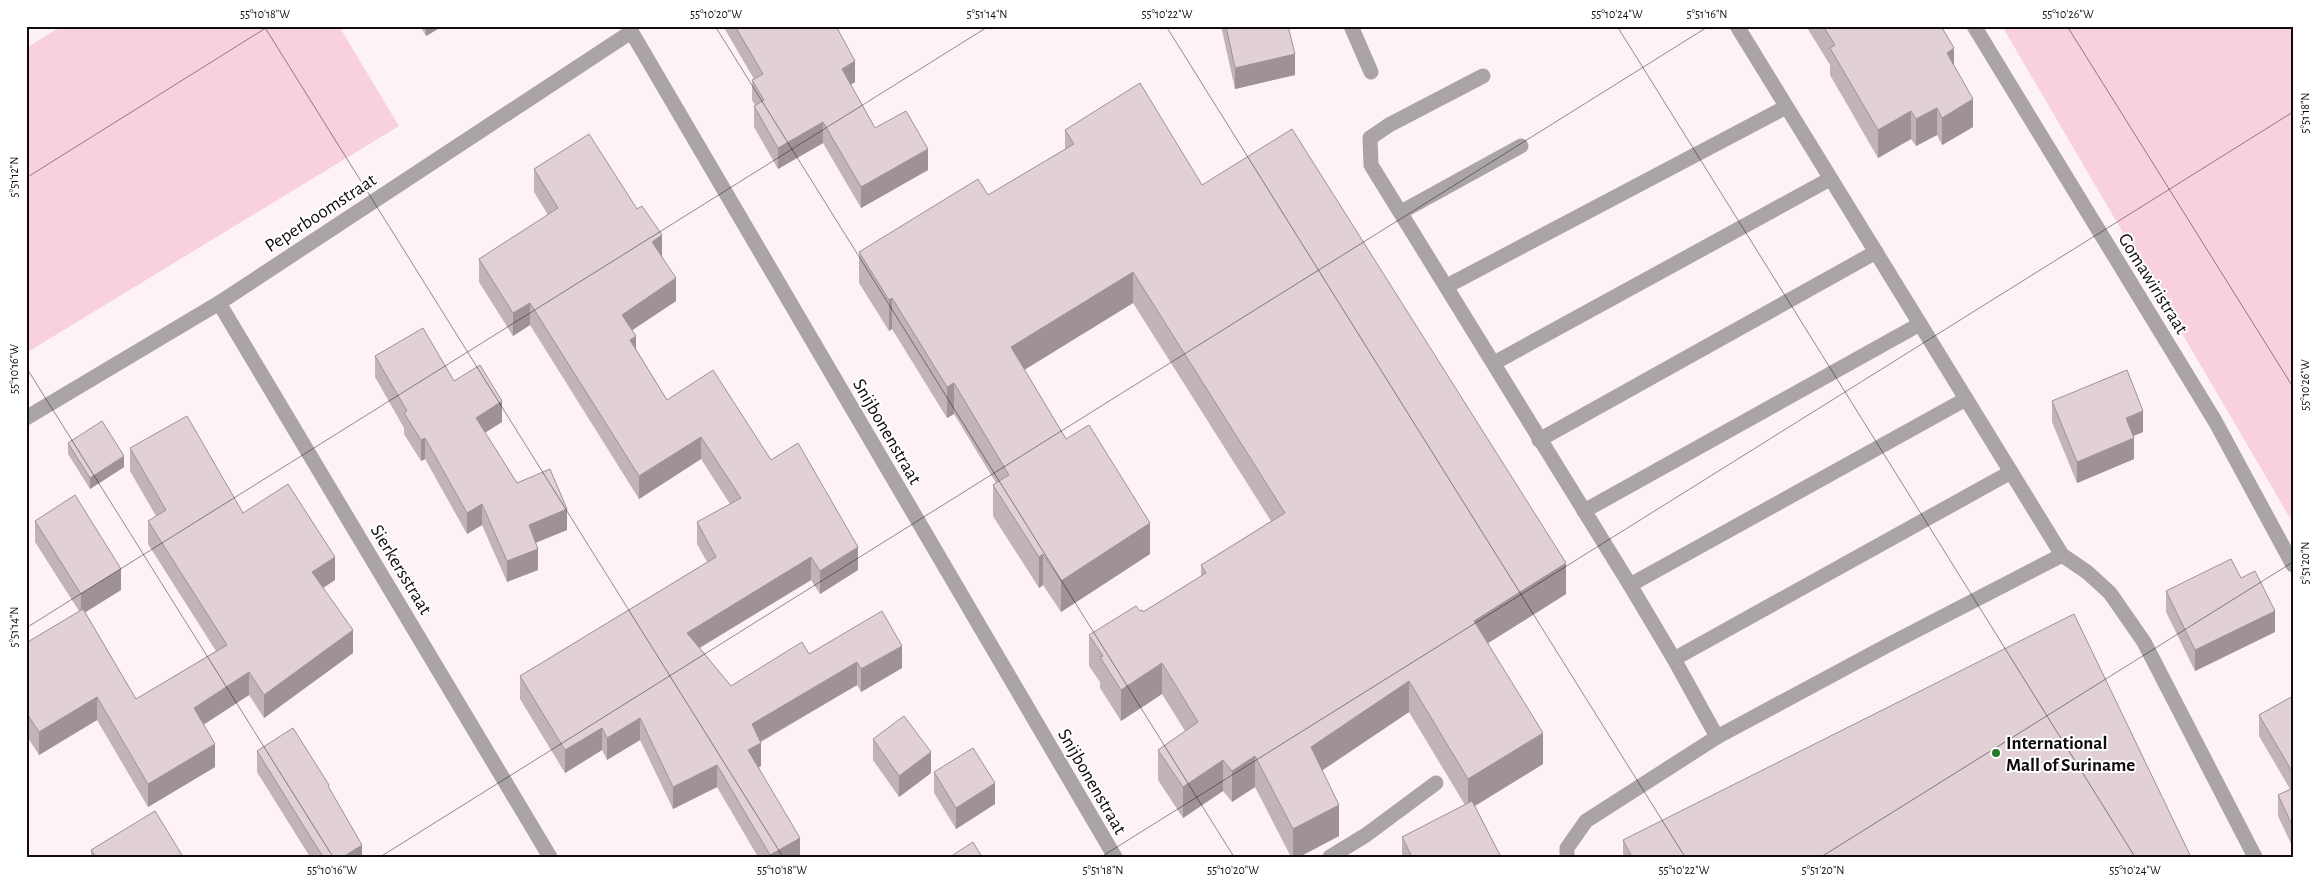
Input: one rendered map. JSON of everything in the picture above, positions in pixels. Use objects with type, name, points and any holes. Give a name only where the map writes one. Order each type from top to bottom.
[{"type":"street","points":[[1351,26],[1371,72]]},
{"type":"street","points":[[1737,26],[2062,555],[2087,572],[2110,593],[2144,642],[2255,857]]},
{"type":"street","name":"Gomawiristraat","points":[[1974,26],[2215,421],[2293,565]]},
{"type":"street","name":"Peperboomstraat","points":[[26,418],[219,302],[629,29]]},
{"type":"street","name":"Snijbonenstraat","points":[[629,29],[1114,857]]},
{"type":"street","points":[[1483,76],[1389,125],[1370,138],[1371,165],[1630,585],[1674,659],[1717,738]]},
{"type":"street","points":[[1447,286],[1786,107]]},
{"type":"street","points":[[1401,212],[1521,146]]},
{"type":"street","points":[[1494,363],[1830,179]]},
{"type":"street","points":[[1539,440],[1876,252]]},
{"type":"street","name":"Sierkersstraat","points":[[219,302],[550,857]]},
{"type":"street","points":[[1584,512],[1920,324]]},
{"type":"street","points":[[1630,585],[1966,399]]},
{"type":"street","points":[[1674,659],[2011,472]]},
{"type":"street","points":[[1567,857],[1567,848],[1586,821],[1717,738],[1890,644],[2062,555]]},
{"type":"street","points":[[1330,857],[1366,835],[1436,783]]},
{"type":"shaded area","points":[[62,26],[339,26],[399,126],[26,353],[26,48]]},
{"type":"shaded area","points":[[2002,26],[2292,26],[2293,523]]},
{"type":"building","points":[[735,26],[836,26],[855,61],[842,69],[875,128],[906,111],[928,149],[861,187],[823,122],[778,148],[754,106],[764,100],[752,80],[763,74]]},
{"type":"building","points":[[1226,26],[1288,26],[1295,54],[1235,68]]},
{"type":"building","points":[[1823,26],[1941,26],[1954,48],[1947,53],[1973,99],[1942,118],[1937,108],[1916,119],[1911,111],[1878,130],[1830,48],[1835,45]]},
{"type":"building","points":[[1140,83],[1202,185],[1292,129],[1566,563],[1474,621],[1543,733],[1468,779],[1409,681],[1311,747],[1339,805],[1293,829],[1255,756],[1232,771],[1223,760],[1183,787],[1158,750],[1198,722],[1162,663],[1121,690],[1100,657],[1103,656],[1089,635],[1136,606],[1143,612],[1206,573],[1201,565],[1285,513],[1133,272],[1011,347],[1066,439],[1089,425],[1150,523],[1061,581],[1043,554],[1039,557],[993,485],[1009,475],[954,383],[947,387],[892,298],[889,300],[859,252],[978,179],[988,195],[1074,144],[1065,130]]},
{"type":"building","points":[[589,134],[637,209],[642,206],[662,235],[652,242],[676,278],[622,315],[636,336],[630,340],[667,400],[713,370],[771,460],[798,443],[858,547],[820,571],[811,557],[687,633],[731,686],[802,642],[809,654],[882,611],[902,646],[861,669],[857,662],[752,724],[761,743],[748,750],[800,838],[770,855],[717,765],[673,787],[640,718],[607,738],[602,728],[565,750],[520,676],[716,557],[697,522],[741,498],[701,437],[639,476],[530,303],[513,313],[479,259],[558,208],[534,169]]},
{"type":"building","points":[[423,328],[454,381],[480,365],[502,401],[476,418],[517,483],[550,469],[567,509],[529,525],[538,549],[507,561],[482,504],[467,513],[425,438],[421,440],[404,413],[407,411],[375,356]]},
{"type":"building","points":[[2127,370],[2143,411],[2126,418],[2134,438],[2077,462],[2052,401]]},
{"type":"building","points":[[187,416],[243,513],[288,484],[335,557],[312,572],[353,630],[264,695],[249,672],[194,708],[215,744],[148,784],[97,697],[39,732],[26,712],[26,643],[83,609],[136,699],[227,645],[148,521],[166,510],[130,448]]},
{"type":"building","points":[[102,421],[124,456],[90,478],[68,443]]},
{"type":"building","points":[[75,495],[121,569],[81,594],[35,521]]},
{"type":"building","points":[[2231,559],[2241,578],[2255,571],[2275,611],[2195,650],[2166,591]]},
{"type":"building","name":"International Mall of Suriname","points":[[2074,614],[2191,857],[1632,857],[1623,840]]},
{"type":"building","points":[[2293,696],[2293,773],[2259,715]]},
{"type":"building","points":[[904,716],[931,752],[899,776],[873,739]]},
{"type":"building","points":[[293,728],[329,785],[362,845],[343,857],[323,857],[257,751]]},
{"type":"building","points":[[973,748],[995,783],[956,808],[934,772]]},
{"type":"building","points":[[2293,788],[2293,827],[2278,795]]},
{"type":"building","points":[[1472,801],[1501,857],[1412,857],[1402,837]]},
{"type":"building","points":[[155,811],[182,855],[179,857],[96,857],[91,850]]},
{"type":"building","points":[[973,842],[982,857],[950,857]]},
{"type":"place","name":"International Mall of Suriname","points":[[1996,753]]}]
